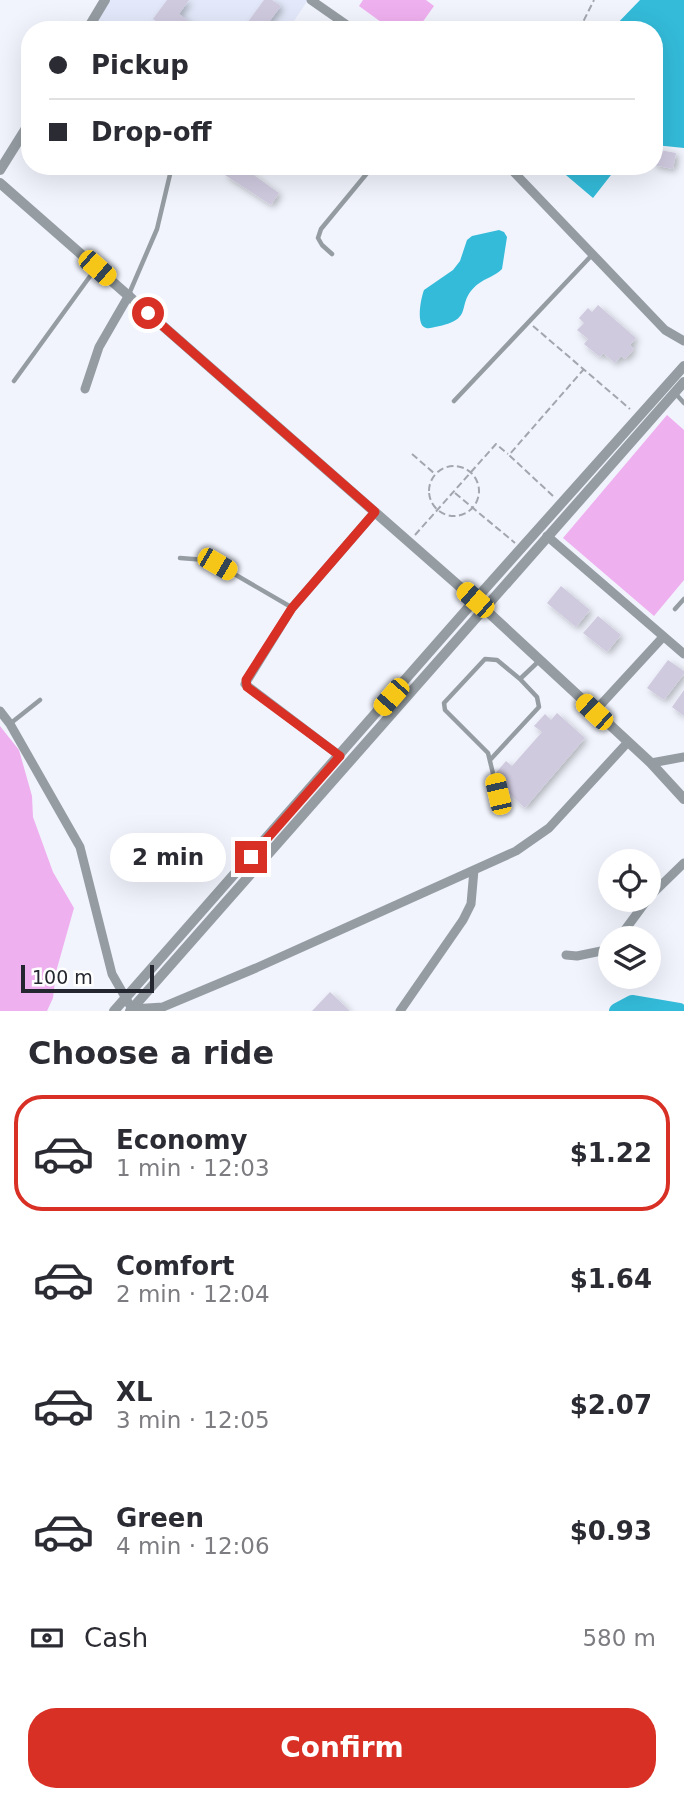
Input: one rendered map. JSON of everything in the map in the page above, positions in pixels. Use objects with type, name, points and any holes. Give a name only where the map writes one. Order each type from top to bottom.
[{"type":"street","points":[[92,21],[105,0]]},
{"type":"street","points":[[311,0],[341,21]]},
{"type":"street","points":[[0,170],[21,136]]},
{"type":"street","points":[[517,175],[665,330],[684,341]]},
{"type":"street","points":[[0,183],[484,608],[651,762],[684,799]]},
{"type":"street","points":[[85,389],[99,348],[128,295]]},
{"type":"street","points":[[129,1006],[475,600],[684,366]]},
{"type":"street","points":[[129,1006],[684,382]]},
{"type":"street","points":[[340,756],[245,684],[292,608],[375,512]]},
{"type":"street","points":[[547,536],[684,654]]},
{"type":"street","points":[[594,712],[663,637]]},
{"type":"street","points":[[0,711],[80,847],[112,974],[129,1006]]},
{"type":"street","points":[[114,1011],[129,1006],[167,1009],[516,851],[549,828],[628,742]]},
{"type":"street","points":[[651,762],[684,757]]},
{"type":"street","points":[[661,885],[684,863]]},
{"type":"street","points":[[400,1011],[463,920],[471,904],[474,870]]},
{"type":"street","points":[[566,955],[578,956],[598,952]]},
{"type":"lane","points":[[128,295],[160,219],[170,175]]},
{"type":"lane","points":[[332,254],[318,238],[321,229],[366,175]]},
{"type":"lane","points":[[454,401],[592,254]]},
{"type":"lane","points":[[14,381],[97,268]]},
{"type":"lane","points":[[675,392],[684,403]]},
{"type":"lane","points":[[180,558],[206,560],[217,564],[292,608]]},
{"type":"lane","points":[[676,609],[684,599]]},
{"type":"lane","points":[[490,760],[539,707],[537,697],[520,679],[496,660],[485,659],[444,703],[444,710],[488,752],[498,794]]},
{"type":"lane","points":[[520,679],[539,661]]},
{"type":"lane","points":[[10,724],[40,700]]},
{"type":"path","points":[[584,21],[594,0]]},
{"type":"path","points":[[528,322],[639,416]]},
{"type":"path","points":[[509,455],[584,369]]},
{"type":"path","points":[[409,542],[496,444],[561,503]]},
{"type":"path","points":[[412,454],[436,474]]},
{"type":"path","points":[[456,466],[470,472],[475,479],[478,494],[472,507],[452,516],[438,510],[429,488],[436,474],[456,466]]},
{"type":"path","points":[[453,492],[521,548]]},
{"type":"shaded area","points":[[105,0],[308,0],[294,21],[92,21]]},
{"type":"shaded area","points":[[363,0],[426,0],[434,6],[423,21],[380,21],[359,6]]},
{"type":"shaded area","points":[[667,415],[684,430],[684,580],[654,616],[563,538]]},
{"type":"shaded area","points":[[0,726],[19,750],[32,796],[33,817],[53,872],[74,908],[56,972],[53,998],[47,1011],[0,1011]]},
{"type":"water","points":[[640,0],[684,0],[684,148],[663,146],[663,21],[620,21]]},
{"type":"water","points":[[566,175],[611,175],[593,198]]},
{"type":"water","points":[[499,230],[507,237],[502,269],[471,291],[461,315],[456,320],[433,328],[423,326],[420,311],[424,290],[453,270],[460,261],[467,240],[472,236]]},
{"type":"building","points":[[167,0],[189,0],[179,14],[188,21],[153,19]]},
{"type":"building","points":[[264,0],[272,0],[281,6],[270,21],[249,21]]},
{"type":"building","points":[[663,151],[676,153],[673,169],[663,167]]},
{"type":"building","points":[[225,175],[254,175],[279,193],[271,205]]},
{"type":"building","points":[[598,305],[636,338],[630,345],[634,349],[625,359],[621,356],[615,363],[603,353],[600,357],[584,344],[588,339],[577,330],[584,323],[579,318],[588,308],[592,312]]},
{"type":"building","points":[[561,586],[590,610],[576,627],[547,603]]},
{"type":"building","points":[[598,616],[621,635],[607,652],[583,633]]},
{"type":"building","points":[[668,660],[684,671],[684,674],[664,700],[647,688]]},
{"type":"building","points":[[684,690],[684,716],[672,707]]},
{"type":"building","points":[[557,713],[585,738],[525,808],[498,784],[502,779],[495,774],[506,761],[512,766],[542,732],[534,726],[545,714],[551,720]]},
{"type":"building","points":[[330,992],[350,1011],[312,1011]]},
{"type":"waterway","points":[[617,1011],[632,1003],[679,1011]]},
{"type":"route","points":[[148,313],[375,512],[292,608],[246,680],[247,687],[340,756],[251,857]]}]
